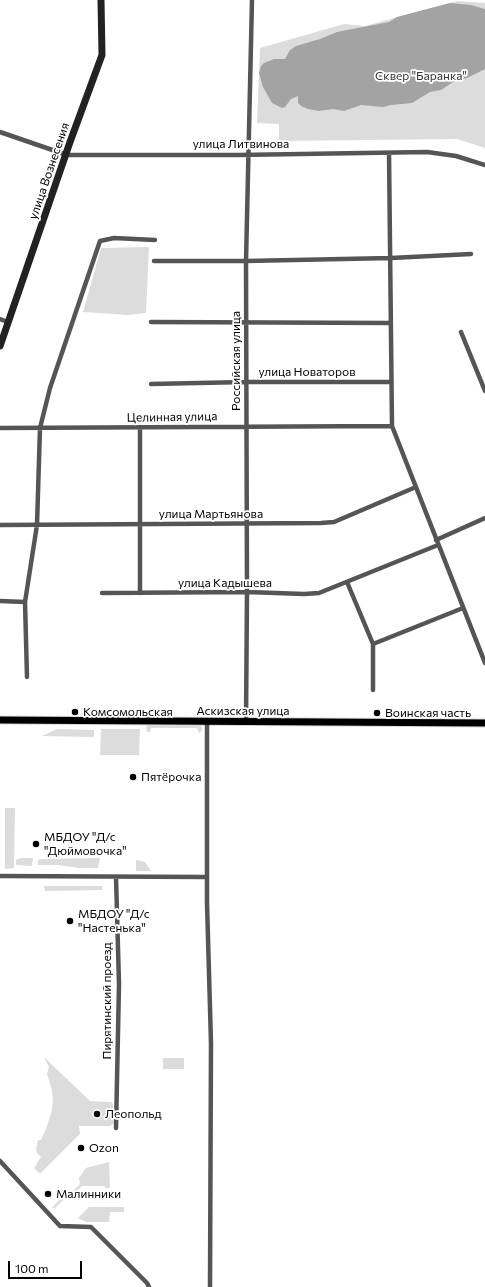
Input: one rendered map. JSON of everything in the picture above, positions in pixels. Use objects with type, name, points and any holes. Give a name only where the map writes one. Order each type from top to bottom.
[{"type":"main road","name":"Аскизская улица","points":[[0,720],[485,723]]},
{"type":"street","name":"улица Вознесения","points":[[0,346],[102,55],[101,0]]},
{"type":"street","name":"Российская улица","points":[[246,722],[246,261],[252,0]]},
{"type":"street","name":"улица Литвинова","points":[[0,132],[67,155],[248,155],[427,152],[456,156],[485,165]]},
{"type":"street","points":[[389,152],[392,426],[485,663]]},
{"type":"street","points":[[27,677],[25,602],[37,524],[40,428],[50,388],[100,241],[114,238],[155,240]]},
{"type":"street","points":[[154,261],[391,258],[471,254]]},
{"type":"street","points":[[0,319],[8,322]]},
{"type":"street","points":[[151,322],[390,323]]},
{"type":"street","points":[[461,332],[485,391]]},
{"type":"street","name":"улица Новаторов","points":[[150,384],[246,382],[391,382]]},
{"type":"street","name":"Целинная улица","points":[[0,428],[392,426]]},
{"type":"street","points":[[140,427],[140,593]]},
{"type":"street","name":"улица Мартьянова","points":[[0,525],[246,524],[334,522],[416,487]]},
{"type":"street","points":[[436,540],[485,518]]},
{"type":"street","name":"улица Кадышева","points":[[102,593],[319,593],[438,545]]},
{"type":"street","points":[[347,582],[373,644],[373,690]]},
{"type":"street","points":[[0,601],[25,602]]},
{"type":"street","points":[[373,644],[463,608]]},
{"type":"street","points":[[206,721],[206,877],[211,1043],[210,1287]]},
{"type":"street","points":[[0,876],[206,877]]},
{"type":"street","name":"Пирятинский проезд","points":[[116,877],[119,984],[116,1128]]},
{"type":"street","points":[[0,1161],[60,1226],[91,1228],[147,1283],[149,1287]]},
{"type":"green space","name":"Сквер \"Баранка\"","points":[[457,1],[485,3],[485,148],[457,139],[279,141],[279,124],[257,123],[260,48],[344,24],[365,26]]},
{"type":"green space","points":[[149,247],[146,313],[128,315],[83,312],[101,248]]},
{"type":"green space","points":[[148,724],[197,724],[202,727],[202,729],[199,733],[197,728],[151,728],[150,732],[147,732],[146,728]]},
{"type":"green space","points":[[57,729],[94,730],[94,737],[42,736]]},
{"type":"green space","points":[[101,729],[140,729],[139,755],[100,755]]},
{"type":"green space","points":[[5,808],[15,808],[14,868],[5,869]]},
{"type":"green space","points":[[21,858],[33,858],[32,866],[16,865],[16,860]]},
{"type":"green space","points":[[100,858],[98,868],[38,865],[38,860],[41,859]]},
{"type":"green space","points":[[136,860],[145,862],[151,871],[136,871]]},
{"type":"green space","points":[[44,886],[102,886],[102,890],[45,891]]},
{"type":"green space","points":[[45,1058],[90,1101],[111,1102],[113,1104],[114,1123],[110,1126],[79,1126],[80,1134],[40,1174],[34,1168],[41,1157],[37,1153],[36,1149],[38,1140],[41,1140],[46,1129],[52,1110],[53,1100],[52,1090],[47,1074],[49,1067]]},
{"type":"green space","points":[[163,1058],[184,1058],[184,1069],[163,1069]]},
{"type":"green space","points":[[109,1162],[110,1188],[105,1188],[105,1186],[82,1186],[67,1199],[65,1198],[55,1208],[52,1208],[67,1192],[71,1193],[80,1184],[79,1178],[86,1168]]},
{"type":"green space","points":[[89,1207],[124,1207],[124,1212],[110,1212],[109,1222],[86,1222],[78,1218]]},
{"type":"shaded area","name":"Сквер \"Баранка\"","points":[[450,3],[471,5],[485,9],[485,69],[467,78],[453,82],[441,90],[430,92],[412,103],[383,107],[361,105],[344,111],[333,109],[319,111],[301,106],[298,103],[298,96],[291,99],[285,107],[282,108],[272,103],[263,87],[259,73],[261,66],[264,63],[274,59],[285,59],[290,50],[296,46],[337,32],[389,22],[397,17]]},
{"type":"place","name":"Комсомольская","points":[[75,712]]},
{"type":"place","name":"Воинская часть","points":[[377,713]]},
{"type":"place","name":"Пятёрочка","points":[[133,777]]},
{"type":"place","name":"МБДОУ \"Д/с \"Дюймовочка\"","points":[[36,844]]},
{"type":"place","name":"МБДОУ \"Д/с \"Настенька\"","points":[[70,921]]},
{"type":"place","name":"Леопольд","points":[[97,1114]]},
{"type":"place","name":"Ozon","points":[[81,1148]]},
{"type":"place","name":"Малинники","points":[[48,1194]]}]
